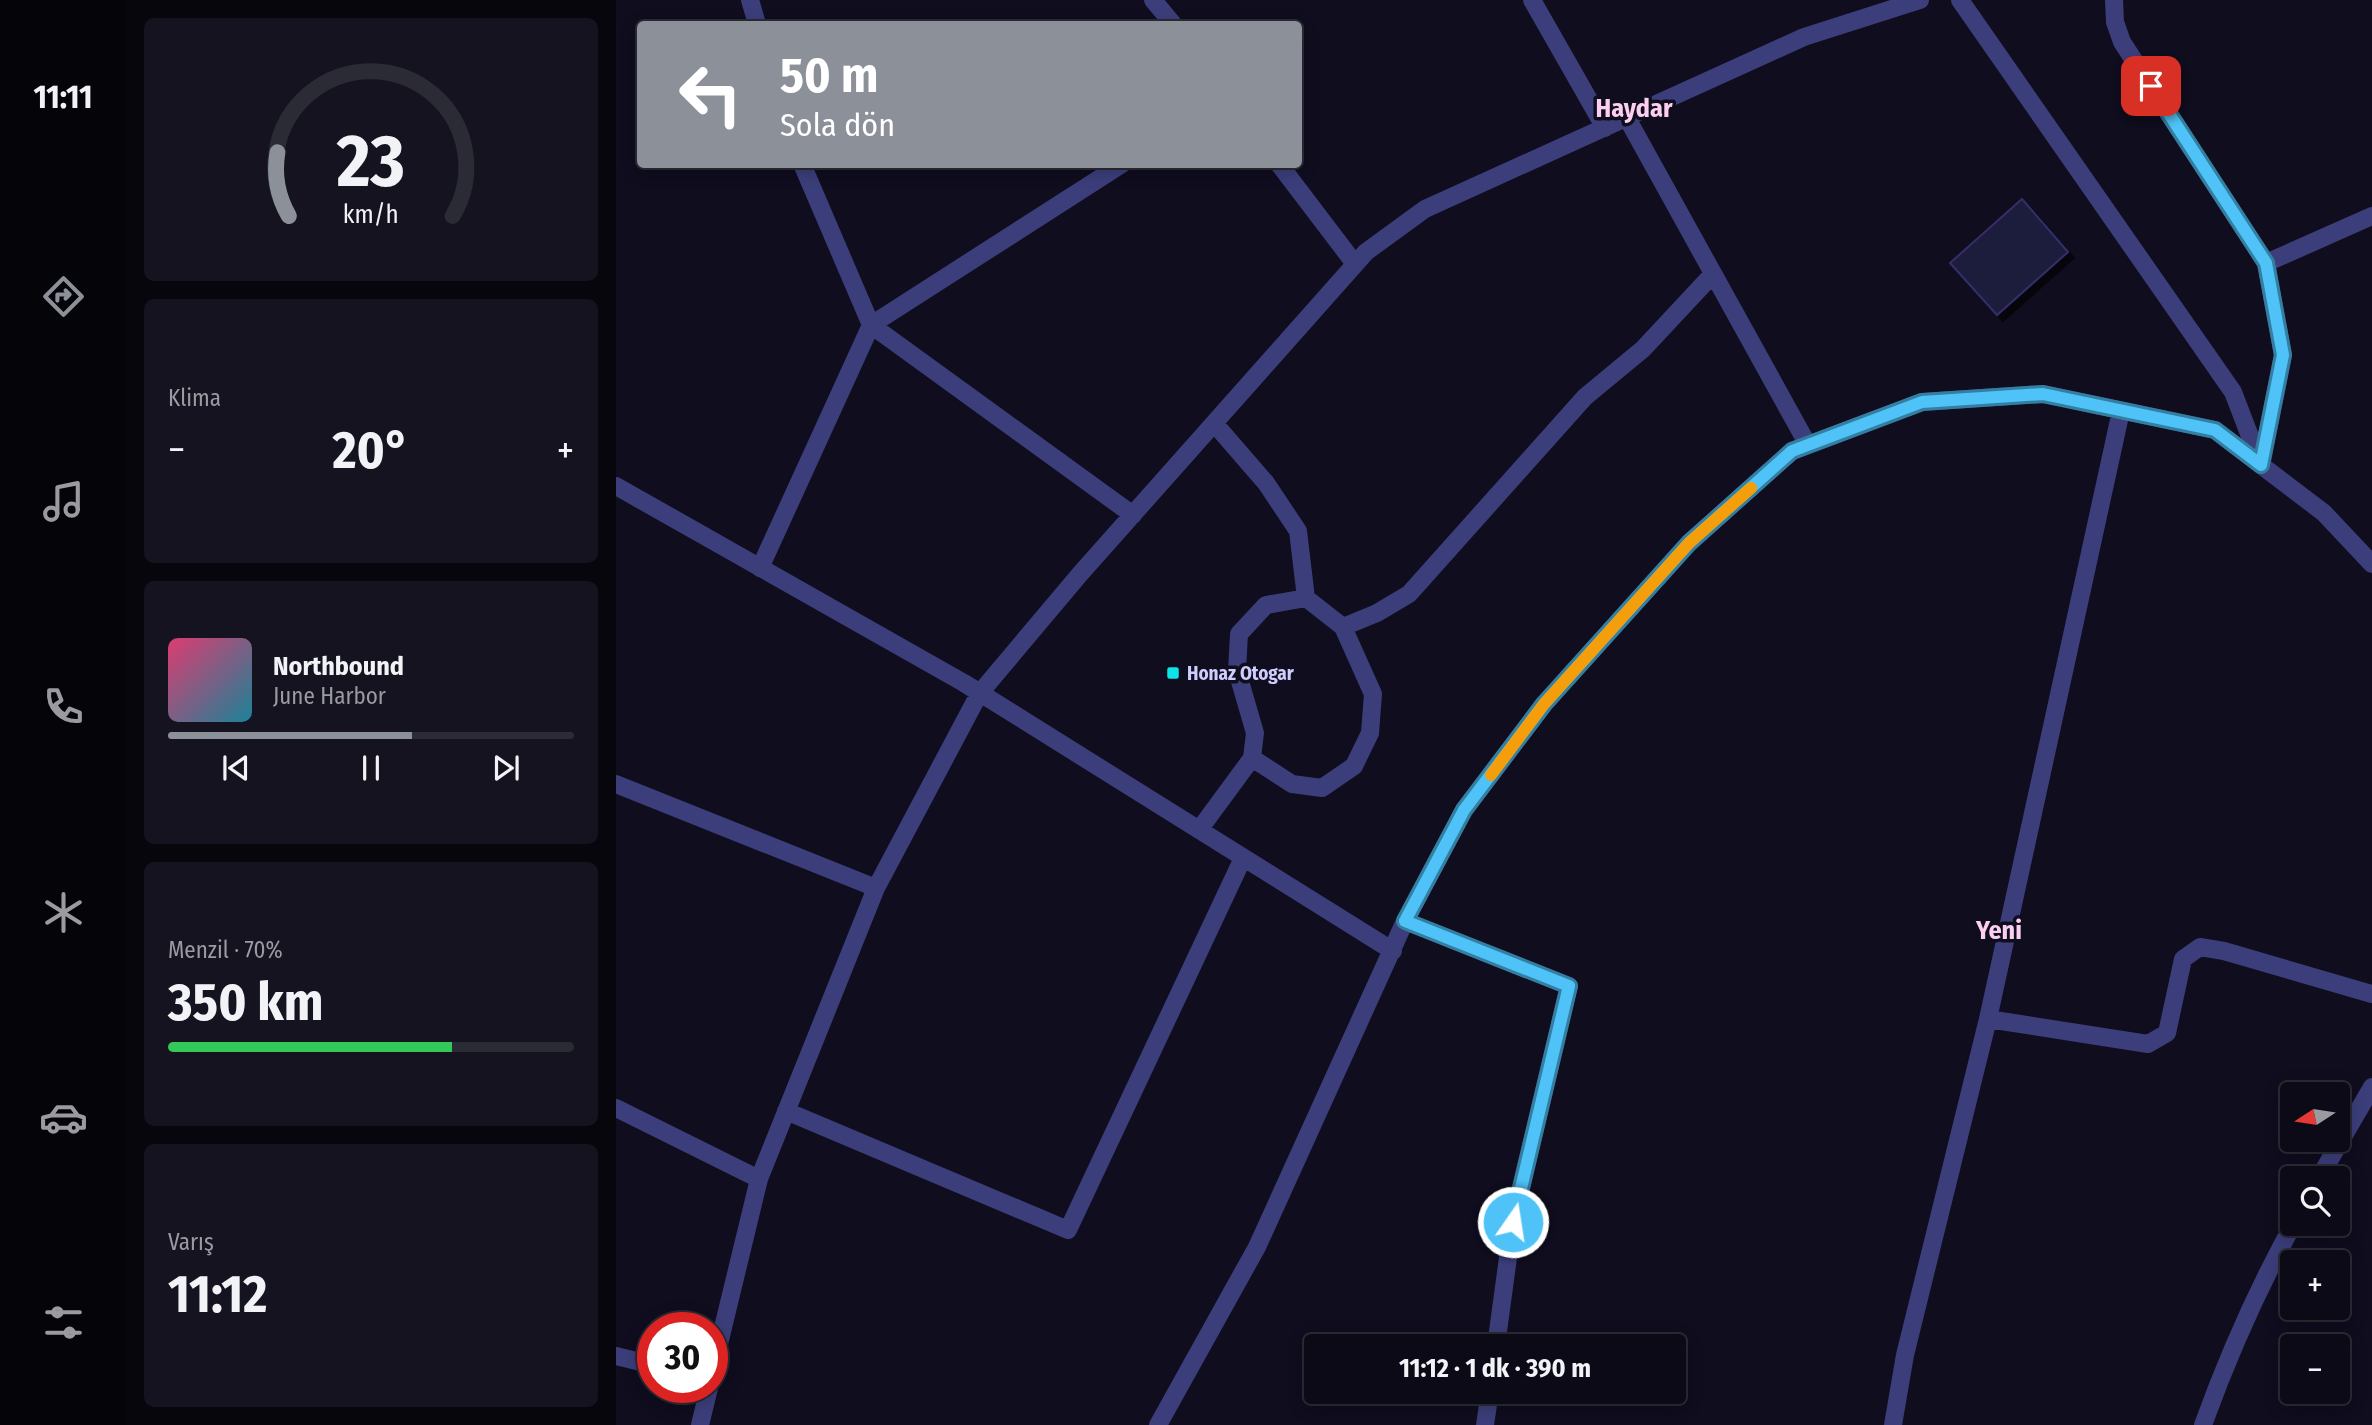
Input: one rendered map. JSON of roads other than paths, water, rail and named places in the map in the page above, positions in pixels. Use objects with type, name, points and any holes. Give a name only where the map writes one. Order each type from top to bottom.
[{"type":"street","points":[[750,0],[756,21]]},
{"type":"street","points":[[1153,0],[1170,21]]},
{"type":"street","points":[[1532,0],[1605,128]]},
{"type":"street","points":[[727,1312],[759,1179],[876,888],[979,694],[1355,264],[1366,252],[1426,209],[1804,37],[1920,0]]},
{"type":"street","points":[[1960,0],[2233,392],[2261,465]]},
{"type":"street","points":[[2115,0],[2115,22],[2122,42],[2266,263],[2283,355],[2261,465]]},
{"type":"street","points":[[1627,118],[1808,445]]},
{"type":"street","points":[[804,168],[871,325],[1133,515]]},
{"type":"street","points":[[761,568],[871,325],[1116,168]]},
{"type":"street","points":[[1282,168],[1355,264]]},
{"type":"street","points":[[2266,263],[2372,216]]},
{"type":"street","points":[[1343,627],[1377,613],[1409,594],[1585,397],[1643,349],[1713,274]]},
{"type":"street","points":[[1158,1425],[1257,1247],[1405,921],[1464,810],[1544,704],[1689,543],[1792,451],[1922,402],[2043,394],[2215,430],[2324,513],[2372,565]]},
{"type":"street","points":[[1893,1425],[1905,1355],[1988,1019],[2121,411]]},
{"type":"street","points":[[1214,423],[1266,483],[1298,531],[1306,598],[1343,627],[1373,694],[1370,733],[1354,766],[1322,788],[1292,784],[1252,758]]},
{"type":"street","points":[[616,486],[979,694],[1393,951]]},
{"type":"street","points":[[1199,830],[1252,758],[1255,733],[1237,671],[1239,634],[1266,605],[1306,598]]},
{"type":"street","points":[[616,784],[876,888]]},
{"type":"street","points":[[786,1111],[1068,1230],[1243,858]]},
{"type":"street","points":[[1405,921],[1569,986],[1513,1222],[1498,1334]]},
{"type":"street","points":[[1988,1019],[2148,1044],[2167,1033],[2183,960],[2200,947],[2224,951],[2372,994]]},
{"type":"street","points":[[2326,1166],[2372,1087]]},
{"type":"street","points":[[616,1108],[759,1179]]},
{"type":"street","points":[[2203,1425],[2268,1270],[2287,1236]]},
{"type":"street","points":[[616,1356],[637,1361]]},
{"type":"street","points":[[700,1425],[705,1403]]},
{"type":"street","points":[[1485,1425],[1488,1404]]},
{"type":"place","name":"Honaz Otogar","points":[[1173,673]]},
{"type":"district","name":"Haydar","points":[[1634,108]]},
{"type":"district","name":"Yeni","points":[[1999,930]]}]
